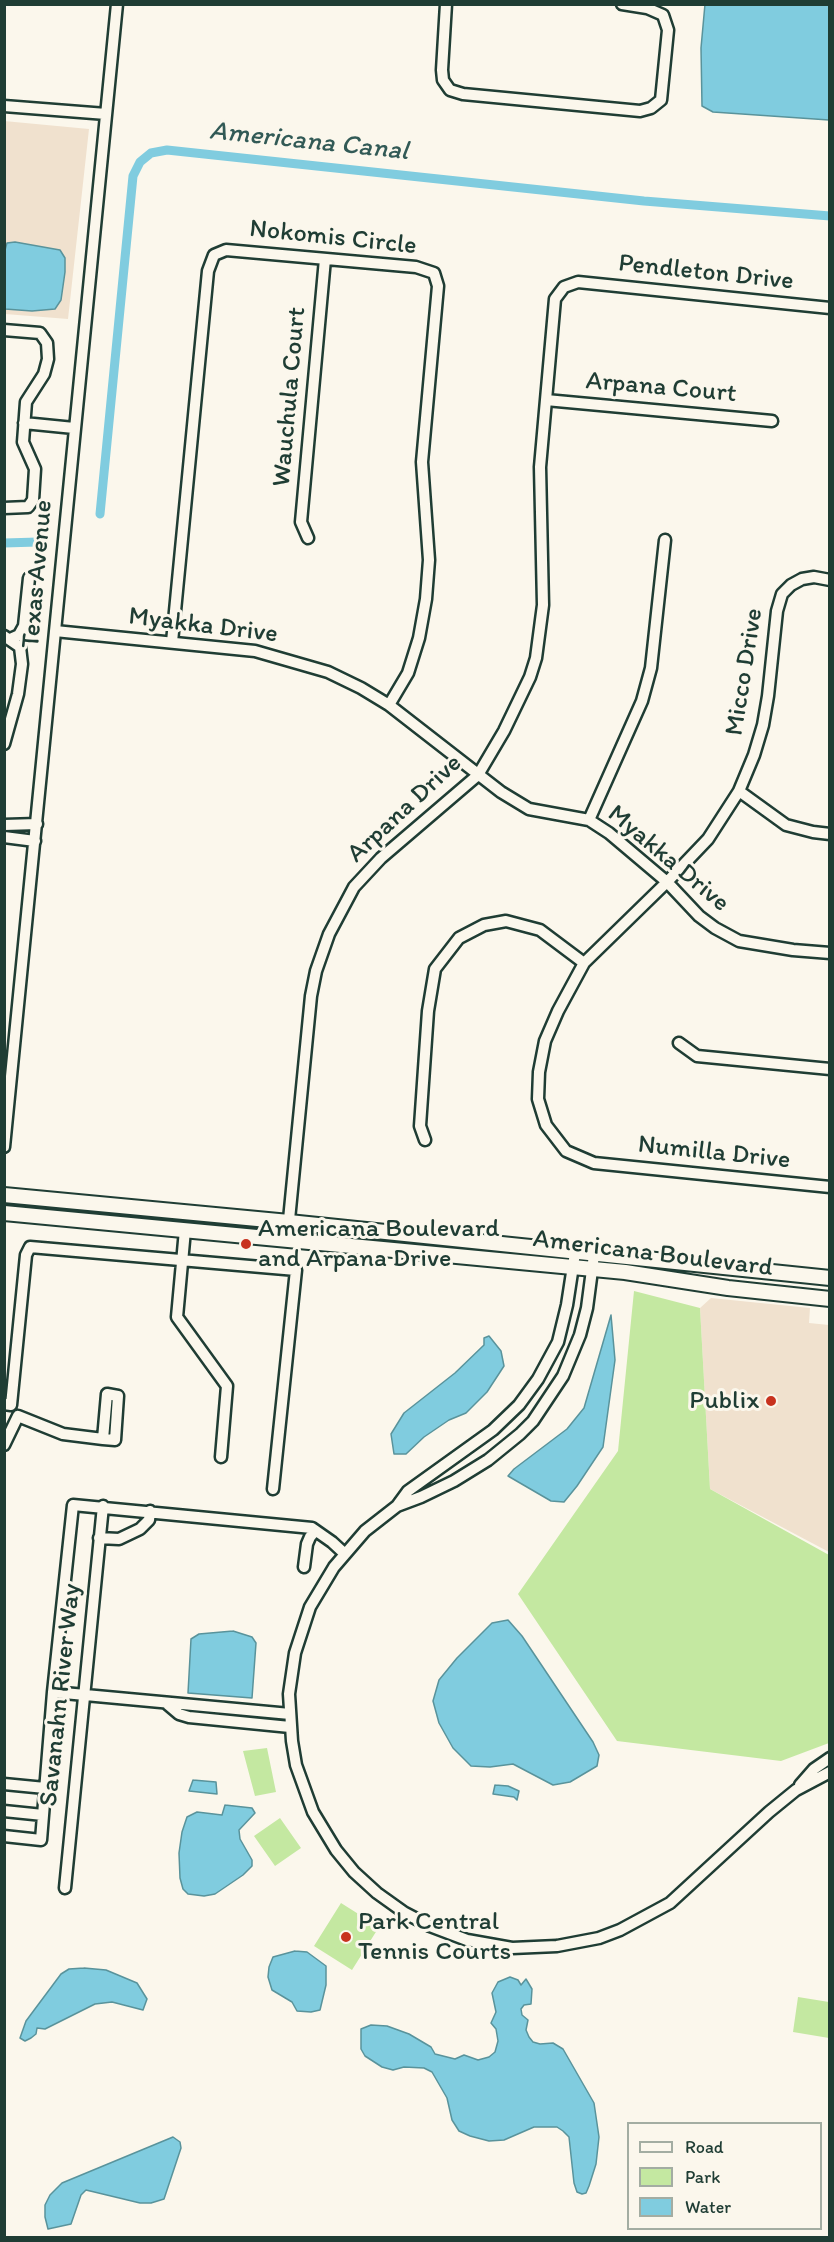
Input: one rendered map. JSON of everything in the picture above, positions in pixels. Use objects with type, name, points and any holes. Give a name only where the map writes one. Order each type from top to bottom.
[{"type":"main road","name":"Americana Boulevard","points":[[4,1195],[830,1278]]},
{"type":"main road","name":"Americana Boulevard","points":[[4,1213],[573,1267],[830,1299]]},
{"type":"main road","points":[[728,1288],[730,1268]]},
{"type":"street","name":"Texas Avenue","points":[[4,1147],[117,4]]},
{"type":"street","points":[[446,4],[442,70],[443,80],[450,90],[463,94],[640,111],[651,108],[661,100],[668,30],[663,15],[647,8],[622,4]]},
{"type":"street","points":[[4,106],[106,114]]},
{"type":"street","name":"Nokomis Circle","points":[[172,642],[208,270],[214,255],[226,250],[416,267],[434,273],[438,286],[422,462],[429,560],[426,599],[419,638],[408,673],[389,705]]},
{"type":"street","name":"Wauchula Court","points":[[308,538],[301,522],[325,259]]},
{"type":"street","name":"Pendleton Drive","points":[[578,282],[830,308]]},
{"type":"street","name":"Arpana Drive","points":[[287,1240],[310,996],[329,934],[354,887],[381,858],[478,775],[504,731],[530,677],[536,658],[543,605],[540,467],[555,299],[564,287],[578,282]]},
{"type":"street","points":[[4,330],[40,333],[47,343],[48,358],[44,374],[26,402],[23,441],[35,469],[33,500],[28,507],[4,508]]},
{"type":"street","name":"Arpana Court","points":[[546,400],[772,421]]},
{"type":"street","points":[[24,423],[74,428]]},
{"type":"street","points":[[589,820],[642,701],[651,668],[664,540]]},
{"type":"street","name":"Micco Drive","points":[[594,1163],[566,1151],[546,1125],[538,1099],[539,1072],[545,1041],[584,963],[668,882],[708,839],[739,791],[763,725],[777,611],[782,594],[802,579],[814,577],[830,580]]},
{"type":"street","points":[[7,638],[19,635],[24,626],[29,578]]},
{"type":"street","name":"Myakka Drive","points":[[56,631],[255,651],[328,672],[389,705],[478,775],[529,809],[589,820],[629,848],[668,882],[699,916],[715,928],[739,941],[793,950],[830,953]]},
{"type":"street","points":[[4,744],[18,694],[22,664],[20,647],[7,638]]},
{"type":"street","points":[[739,791],[786,825],[830,834]]},
{"type":"street","points":[[4,825],[37,824]]},
{"type":"street","points":[[4,837],[35,841]]},
{"type":"street","points":[[425,1140],[420,1126],[428,1011],[435,969],[459,938],[484,925],[506,921],[540,930],[584,963]]},
{"type":"street","points":[[679,1043],[698,1056],[830,1069]]},
{"type":"street","name":"Numilla Drive","points":[[594,1163],[830,1187]]},
{"type":"street","points":[[185,1230],[177,1317],[227,1386],[221,1457]]},
{"type":"street","points":[[8,1404],[26,1255],[30,1247],[296,1270],[273,1488]]},
{"type":"street","points":[[575,1252],[567,1305],[558,1342],[532,1388],[519,1405],[493,1430],[408,1491],[397,1506],[365,1531],[321,1586],[299,1638],[292,1669],[290,1714],[296,1765],[313,1812],[336,1850],[354,1872],[391,1904],[430,1926],[467,1940],[512,1948],[557,1946],[599,1938],[655,1913],[685,1891],[769,1812],[796,1790],[814,1769],[830,1758]]},
{"type":"street","points":[[397,1506],[454,1481],[488,1460],[533,1421],[563,1376],[575,1349],[584,1322],[594,1255]]},
{"type":"street","points":[[4,1445],[18,1416],[63,1434],[103,1439]]},
{"type":"street","points":[[4,1836],[41,1840],[53,1692],[73,1505],[103,1506],[312,1528],[345,1554]]},
{"type":"street","name":"Savanahn River Way","points":[[65,1888],[103,1506]]},
{"type":"street","points":[[99,1538],[119,1539],[141,1529],[149,1520],[150,1511]]},
{"type":"street","points":[[304,1567],[307,1544],[315,1531]]},
{"type":"street","points":[[53,1692],[290,1714]]},
{"type":"street","points":[[165,1702],[179,1714],[189,1717],[290,1727]]},
{"type":"street","points":[[796,1790],[830,1772]]},
{"type":"street","points":[[4,1784],[45,1788]]},
{"type":"street","points":[[4,1811],[43,1815]]},
{"type":"shaded area","points":[[4,121],[89,129],[68,319],[5,314]]},
{"type":"shaded area","points":[[711,1298],[810,1308],[809,1323],[829,1325],[829,1552],[710,1489],[700,1308]]},
{"type":"green space","points":[[634,1291],[700,1308],[710,1489],[829,1555],[829,1743],[781,1761],[617,1741],[518,1594],[618,1451]]},
{"type":"green space","points":[[267,1748],[276,1792],[255,1796],[243,1751]]},
{"type":"green space","points":[[280,1818],[301,1848],[275,1866],[254,1836]]},
{"type":"green space","name":"Park Central Tennis Courts","points":[[341,1903],[379,1927],[352,1970],[314,1946]]},
{"type":"green space","points":[[798,1997],[829,2002],[829,2038],[793,2032]]},
{"type":"water","points":[[705,4],[829,5],[829,120],[713,112],[702,106],[701,48]]},
{"type":"water","points":[[15,242],[60,250],[65,258],[61,300],[55,309],[32,311],[5,309],[5,250],[7,243]]},
{"type":"water","points":[[611,1315],[615,1360],[603,1447],[564,1502],[551,1501],[508,1476],[567,1429],[584,1408]]},
{"type":"water","points":[[489,1336],[501,1351],[504,1366],[487,1392],[466,1413],[449,1420],[424,1437],[406,1454],[394,1454],[391,1434],[404,1413],[455,1373],[484,1345],[484,1338]]},
{"type":"water","points":[[508,1620],[522,1636],[593,1742],[599,1755],[597,1766],[570,1782],[553,1785],[513,1764],[490,1767],[471,1766],[453,1748],[439,1723],[433,1701],[439,1680],[492,1623]]},
{"type":"water","points":[[233,1631],[252,1637],[256,1643],[252,1698],[188,1693],[191,1639],[199,1634]]},
{"type":"water","points":[[193,1780],[216,1782],[217,1794],[189,1791]]},
{"type":"water","points":[[495,1785],[508,1786],[519,1791],[517,1800],[514,1797],[493,1794]]},
{"type":"water","points":[[225,1805],[252,1808],[255,1813],[239,1830],[240,1839],[252,1860],[252,1866],[215,1894],[204,1896],[188,1894],[183,1889],[180,1878],[179,1853],[187,1817],[197,1812],[222,1815]]},
{"type":"water","points":[[295,1951],[307,1952],[326,1966],[326,1985],[320,2010],[297,2011],[292,2002],[272,1990],[268,1977],[273,1957]]},
{"type":"water","points":[[69,1969],[106,1970],[137,1983],[147,1999],[143,2010],[112,2002],[95,2004],[45,2029],[37,2028],[36,2034],[25,2041],[20,2038],[26,2021],[61,1974]]},
{"type":"water","points":[[510,1977],[518,1980],[521,1985],[526,1979],[532,1989],[531,2004],[524,2005],[521,2009],[522,2015],[528,2020],[526,2030],[529,2037],[533,2042],[553,2043],[563,2049],[594,2103],[599,2137],[596,2164],[586,2193],[577,2192],[569,2137],[557,2127],[534,2127],[504,2140],[489,2141],[470,2136],[459,2131],[452,2120],[447,2098],[432,2072],[424,2068],[404,2067],[393,2070],[382,2067],[365,2056],[361,2049],[361,2029],[371,2025],[387,2026],[409,2034],[431,2047],[435,2054],[455,2059],[464,2055],[478,2060],[489,2057],[495,2052],[498,2041],[496,2029],[491,2023],[496,2012],[492,1993],[498,1982]]},
{"type":"water","points":[[173,2137],[180,2142],[181,2148],[164,2199],[151,2203],[140,2203],[86,2190],[81,2195],[71,2224],[48,2229],[45,2205],[50,2195],[62,2183]]},
{"type":"waterway","name":"Americana Canal","points":[[100,514],[133,176],[140,162],[151,153],[167,150],[644,201],[830,216]]},
{"type":"waterway","points":[[4,543],[38,542]]},
{"type":"place","name":"Americana Boulevard and Arpana Drive","points":[[246,1244]]},
{"type":"place","name":"Publix","points":[[771,1401]]},
{"type":"place","name":"Park Central Tennis Courts","points":[[346,1937]]}]
